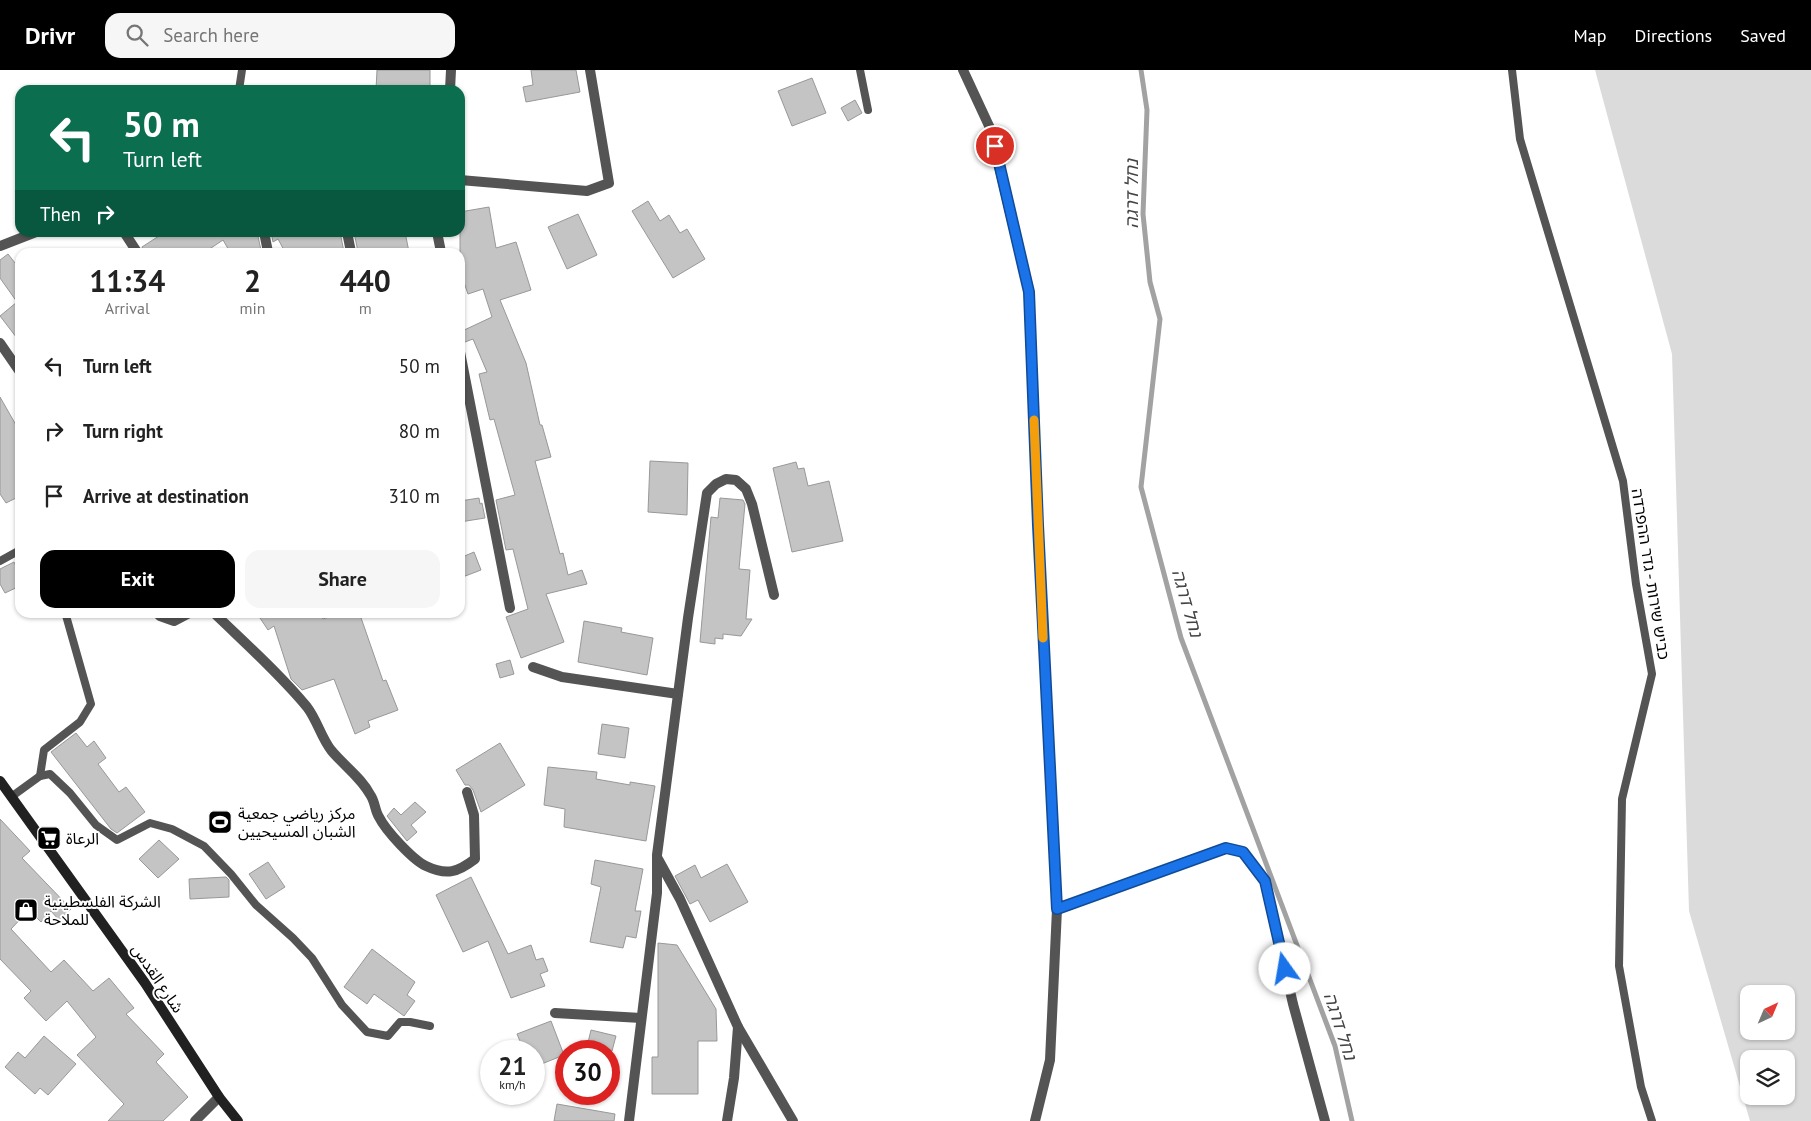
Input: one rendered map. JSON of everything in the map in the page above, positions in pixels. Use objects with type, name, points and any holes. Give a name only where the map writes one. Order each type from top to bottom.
[{"type":"main road","name":"شارع القدس","points":[[0,781],[145,983],[219,1097],[238,1121]]},
{"type":"street","points":[[450,85],[451,70]]},
{"type":"street","points":[[465,180],[587,191],[609,182],[590,70]]},
{"type":"street","points":[[963,70],[990,128],[1029,292],[1038,525],[1057,909],[1050,1060],[1035,1121]]},
{"type":"street","points":[[0,246],[23,237]]},
{"type":"street","points":[[127,237],[134,248]]},
{"type":"street","points":[[0,343],[15,365]]},
{"type":"street","points":[[465,378],[510,608]]},
{"type":"street","points":[[629,1121],[657,893],[656,856],[707,493],[716,484],[726,479],[736,480],[746,489],[752,504],[774,595]]},
{"type":"street","points":[[166,618],[174,621],[180,618]]},
{"type":"street","points":[[219,618],[261,658],[308,708],[331,750],[358,777],[372,796],[378,816],[387,830],[425,866],[450,872],[463,869],[475,859],[474,815],[467,792]]},
{"type":"street","points":[[533,666],[562,677],[678,694]]},
{"type":"street","points":[[1057,909],[1226,848],[1243,852],[1265,881],[1293,1004],[1325,1121]]},
{"type":"street","points":[[656,856],[680,899],[738,1027],[793,1121]]},
{"type":"street","points":[[555,1013],[641,1018]]},
{"type":"street","points":[[727,1121],[734,1078],[738,1027]]},
{"type":"street","points":[[195,1121],[219,1097]]},
{"type":"lane","points":[[240,85],[242,70]]},
{"type":"lane","points":[[860,70],[868,110]]},
{"type":"lane","name":"כביש שירות - גדר ההפרדה","points":[[1512,70],[1520,139],[1623,482],[1636,584],[1652,674],[1622,799],[1619,966],[1641,1087],[1652,1121]]},
{"type":"lane","points":[[0,561],[15,553]]},
{"type":"lane","points":[[40,776],[44,750],[80,722],[91,704],[67,618]]},
{"type":"lane","points":[[11,797],[40,776],[50,774],[70,793],[96,825],[117,840],[150,823],[172,829],[204,846],[256,904],[312,958],[342,1005],[367,1032],[388,1036],[400,1022],[430,1026]]},
{"type":"shaded area","points":[[1595,70],[1811,70],[1811,1121],[1750,1121],[1745,1105],[1795,1105],[1795,1050],[1740,1050],[1740,1087],[1689,911],[1672,354]]},
{"type":"building","points":[[377,70],[430,70],[430,85],[376,85]]},
{"type":"building","points":[[531,70],[576,70],[580,92],[526,102],[523,87],[533,85]]},
{"type":"building","points":[[812,78],[826,113],[792,126],[778,91]]},
{"type":"building","points":[[855,100],[862,113],[848,121],[841,108]]},
{"type":"building","points":[[648,201],[660,221],[669,215],[680,233],[687,229],[705,259],[673,278],[632,211]]},
{"type":"building","points":[[489,207],[496,248],[516,242],[531,290],[500,300],[526,363],[540,425],[542,425],[551,457],[535,461],[560,554],[563,553],[568,575],[582,570],[587,584],[546,594],[564,642],[521,658],[506,617],[528,609],[513,549],[506,550],[496,500],[515,495],[494,419],[490,420],[479,374],[487,372],[473,339],[465,342],[465,330],[492,317],[483,289],[468,294],[465,285],[465,248],[460,248],[460,237],[465,237],[465,211]]},
{"type":"building","points":[[578,214],[597,255],[567,269],[548,227]]},
{"type":"building","points":[[157,237],[258,237],[261,248],[228,248],[223,240],[211,248],[142,247]]},
{"type":"building","points":[[272,237],[341,237],[343,248],[283,248],[278,239],[273,242]]},
{"type":"building","points":[[355,237],[406,237],[408,248],[357,248]]},
{"type":"building","points":[[8,254],[15,263],[15,299],[0,278],[0,260]]},
{"type":"building","points":[[15,304],[15,336],[0,316]]},
{"type":"building","points":[[0,397],[15,423],[15,498],[6,503],[0,494]]},
{"type":"building","points":[[650,461],[688,463],[687,515],[648,512]]},
{"type":"building","points":[[796,462],[798,469],[804,468],[808,486],[829,481],[843,541],[792,552],[773,468]]},
{"type":"building","points":[[479,498],[485,518],[465,521],[465,500]]},
{"type":"building","points":[[720,498],[743,500],[745,504],[739,569],[750,570],[746,619],[752,619],[741,636],[723,634],[723,639],[715,638],[715,644],[700,642],[711,517],[718,518]]},
{"type":"building","points":[[474,552],[481,570],[465,576],[465,556]]},
{"type":"building","points":[[14,562],[15,564],[15,588],[5,593],[0,584],[0,569]]},
{"type":"building","points":[[260,618],[361,618],[383,681],[386,680],[398,710],[368,721],[370,727],[355,734],[334,679],[302,690],[291,679],[274,626],[268,630]]},
{"type":"building","points":[[584,621],[622,628],[621,632],[653,638],[647,675],[578,662]]},
{"type":"building","points":[[510,660],[514,674],[500,678],[496,664]]},
{"type":"building","points":[[602,724],[629,728],[625,758],[598,754]]},
{"type":"building","points":[[76,733],[87,747],[94,741],[106,758],[98,764],[119,792],[126,787],[145,812],[117,833],[111,829],[51,752]]},
{"type":"building","points":[[500,743],[525,785],[481,812],[473,790],[469,785],[465,785],[456,770]]},
{"type":"building","points":[[548,767],[597,772],[596,779],[630,785],[630,782],[655,786],[646,841],[564,827],[565,809],[544,805]]},
{"type":"building","points":[[415,802],[426,812],[411,825],[417,832],[407,841],[387,816],[394,808],[401,815]]},
{"type":"building","points":[[0,819],[30,851],[22,858],[71,909],[59,920],[51,911],[41,922],[29,910],[11,929],[51,972],[64,960],[93,991],[109,978],[134,1008],[126,1014],[164,1054],[156,1062],[188,1097],[163,1121],[108,1121],[124,1104],[77,1055],[96,1037],[67,1001],[46,1021],[24,998],[31,991],[0,959]]},
{"type":"building","points":[[159,840],[179,859],[158,878],[139,859]]},
{"type":"building","points":[[595,860],[643,869],[635,911],[641,911],[636,938],[626,936],[623,948],[590,942],[601,887],[591,884]]},
{"type":"building","points":[[268,862],[285,887],[266,899],[249,874]]},
{"type":"building","points":[[727,864],[748,902],[710,922],[698,900],[690,904],[675,876],[695,865],[701,878]]},
{"type":"building","points":[[226,877],[229,880],[229,897],[190,899],[189,879]]},
{"type":"building","points":[[471,877],[508,954],[531,945],[536,960],[543,958],[548,971],[540,974],[545,986],[511,998],[488,941],[463,952],[436,895]]},
{"type":"building","points":[[658,943],[677,945],[716,1009],[717,1041],[698,1041],[698,1094],[652,1094],[652,1057],[658,1057]]},
{"type":"building","points":[[372,949],[415,982],[407,995],[415,1001],[404,1016],[374,994],[367,1004],[344,987]]},
{"type":"building","points":[[551,1021],[558,1040],[555,1040],[555,1059],[545,1063],[545,1040],[519,1040],[517,1034]]},
{"type":"building","points":[[591,1030],[616,1036],[615,1040],[589,1040]]},
{"type":"building","points":[[44,1036],[76,1064],[48,1095],[40,1088],[35,1094],[5,1067],[18,1052],[25,1058]]},
{"type":"building","points":[[557,1105],[615,1114],[614,1121],[554,1121]]},
{"type":"waterway","name":"נחל דרגה","points":[[1141,70],[1147,110],[1143,214],[1150,282],[1160,319],[1141,487],[1181,638],[1335,1046],[1352,1121]]},
{"type":"slow traffic","points":[[1034,420],[1043,638]]},
{"type":"place","name":"مركز رياضي جمعية الشبان المسيحيين","points":[[220,822]]},
{"type":"place","name":"الرعاة","points":[[49,838]]},
{"type":"place","name":"الشركة الفلسطينية للملاحة","points":[[26,910]]},
{"type":"route","points":[[995,146],[1029,292],[1038,525],[1057,909],[1226,848],[1243,852],[1265,881],[1285,969]]}]
